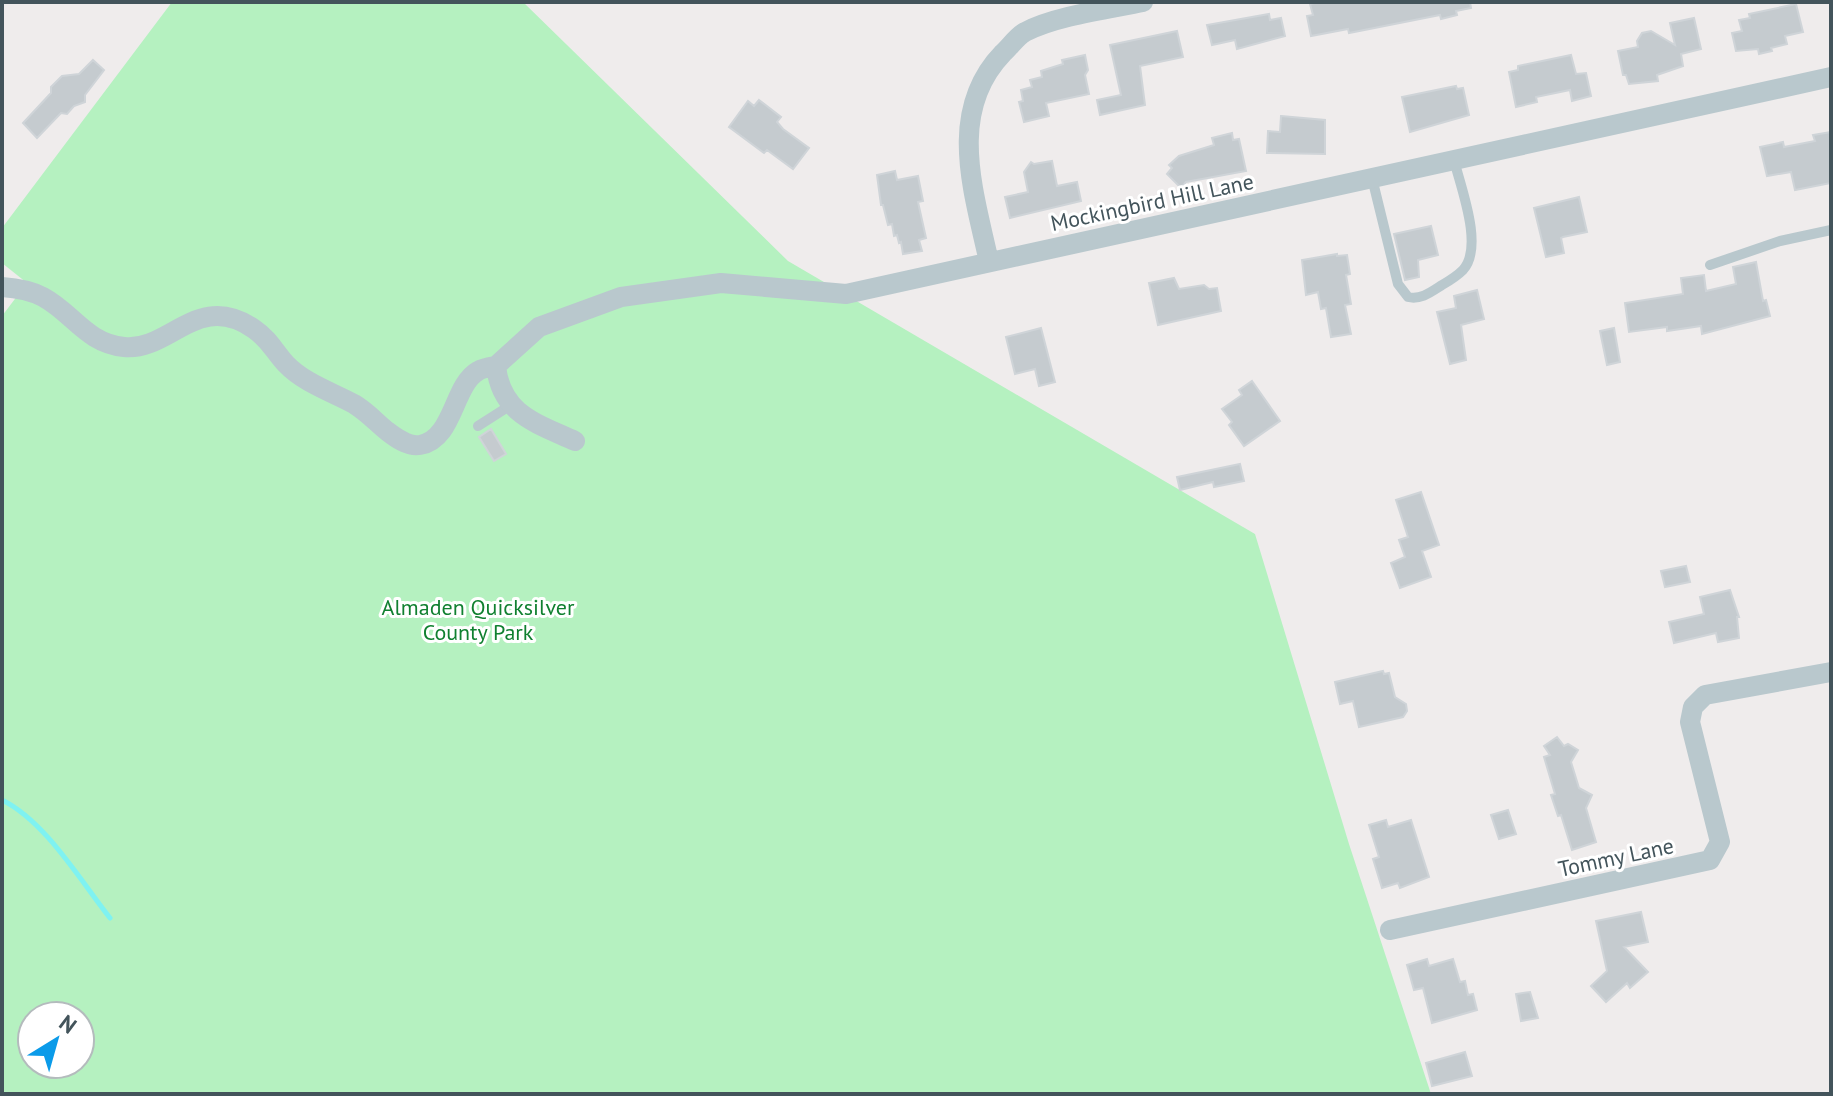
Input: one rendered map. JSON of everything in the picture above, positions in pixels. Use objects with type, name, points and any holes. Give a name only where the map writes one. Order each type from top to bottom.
[{"type":"street","points":[[989,262],[967,158],[972,104],[992,65],[1023,33],[1064,19],[1143,2]]},
{"type":"street","name":"Mockingbird Hill Lane","points":[[2,287],[19,288],[44,297],[91,336],[122,347],[137,348],[194,320],[220,316],[239,319],[271,341],[286,364],[308,380],[357,405],[397,439],[421,445],[432,439],[452,414],[469,380],[478,371],[496,366],[539,327],[621,297],[721,283],[846,294],[1831,77]]},
{"type":"street","points":[[496,366],[498,385],[518,414],[575,441]]},
{"type":"street","name":"Tommy Lane","points":[[1390,930],[1710,860],[1720,842],[1690,722],[1693,707],[1705,695],[1831,672]]},
{"type":"lane","points":[[1372,178],[1398,284],[1408,297],[1421,297],[1465,269],[1470,258],[1469,220],[1454,160]]},
{"type":"lane","points":[[1710,265],[1780,241],[1831,230]]},
{"type":"lane","points":[[478,426],[511,405]]},
{"type":"green space","name":"Almaden Quicksilver County Park","points":[[172,2],[523,2],[788,261],[1255,534],[1349,844],[1431,1094],[2,1094],[2,316],[27,283],[2,263],[2,228]]},
{"type":"building","points":[[1470,2],[1471,8],[1441,19],[1440,15],[1349,33],[1348,29],[1311,36],[1307,16],[1313,15],[1310,4]]},
{"type":"building","points":[[1796,4],[1803,32],[1785,36],[1787,44],[1771,48],[1772,51],[1759,54],[1758,49],[1736,51],[1732,33],[1742,31],[1739,20],[1750,18],[1749,14]]},
{"type":"building","points":[[1269,14],[1270,20],[1281,18],[1285,36],[1237,49],[1235,40],[1212,45],[1207,25]]},
{"type":"building","points":[[1694,18],[1701,49],[1681,54],[1683,66],[1657,75],[1658,81],[1629,84],[1626,75],[1623,75],[1618,51],[1638,47],[1637,41],[1642,33],[1651,31],[1675,45],[1670,23]]},
{"type":"building","points":[[1177,31],[1183,57],[1140,66],[1145,105],[1100,115],[1097,100],[1121,95],[1110,45]]},
{"type":"building","points":[[1085,55],[1089,94],[1046,103],[1049,116],[1024,122],[1019,102],[1023,101],[1021,90],[1032,87],[1030,80],[1042,77],[1041,71],[1063,64],[1062,60]]},
{"type":"building","points":[[1571,55],[1576,74],[1586,73],[1591,96],[1572,101],[1570,90],[1536,97],[1537,102],[1516,107],[1509,72],[1518,70],[1518,66]]},
{"type":"building","points":[[93,60],[104,70],[85,95],[85,102],[74,106],[67,114],[61,113],[37,138],[23,123],[62,76],[79,74]]},
{"type":"building","points":[[1456,86],[1457,89],[1463,88],[1469,115],[1410,132],[1402,97]]},
{"type":"building","points":[[759,100],[781,117],[777,122],[783,129],[809,148],[793,169],[767,150],[764,153],[729,127],[748,101],[754,106]]},
{"type":"building","points":[[1281,116],[1325,120],[1325,154],[1267,153],[1268,131],[1280,132]]},
{"type":"building","points":[[1831,132],[1831,183],[1795,190],[1791,172],[1767,176],[1760,147],[1783,142],[1784,147],[1815,141],[1813,135]]},
{"type":"building","points":[[1232,133],[1233,140],[1239,139],[1246,171],[1186,182],[1181,188],[1167,174],[1172,168],[1169,165],[1179,156],[1214,145],[1212,138]]},
{"type":"building","points":[[1052,161],[1057,186],[1077,182],[1081,201],[1010,218],[1005,197],[1028,192],[1024,172],[1031,162]]},
{"type":"building","points":[[895,171],[897,180],[918,176],[923,201],[918,202],[926,238],[919,240],[922,251],[903,254],[901,242],[897,235],[894,236],[892,224],[888,225],[881,205],[877,175]]},
{"type":"building","points":[[1579,197],[1587,232],[1561,238],[1564,253],[1546,257],[1534,208]]},
{"type":"building","points":[[1431,226],[1438,255],[1418,260],[1419,277],[1405,280],[1394,234]]},
{"type":"building","points":[[1347,255],[1350,274],[1346,275],[1351,304],[1345,305],[1351,334],[1331,337],[1326,308],[1321,309],[1318,292],[1306,295],[1302,260]]},
{"type":"building","points":[[1756,262],[1763,301],[1766,300],[1770,316],[1702,334],[1701,326],[1629,332],[1625,303],[1683,294],[1681,278],[1704,275],[1706,291],[1736,284],[1733,267]]},
{"type":"building","points":[[1174,278],[1179,289],[1204,285],[1209,289],[1217,288],[1221,311],[1158,325],[1149,283]]},
{"type":"building","points":[[1477,290],[1484,319],[1461,325],[1466,360],[1450,364],[1437,312],[1456,308],[1454,296]]},
{"type":"building","points":[[1041,328],[1055,382],[1039,386],[1035,369],[1015,374],[1006,337]]},
{"type":"building","points":[[1614,328],[1620,362],[1607,365],[1600,331]]},
{"type":"building","points":[[1252,381],[1280,421],[1244,446],[1222,409],[1242,395],[1239,390]]},
{"type":"building","points":[[491,429],[506,454],[494,461],[479,437]]},
{"type":"building","points":[[1240,464],[1244,481],[1214,487],[1213,482],[1180,490],[1177,477]]},
{"type":"building","points":[[1421,492],[1439,545],[1422,551],[1431,577],[1400,588],[1391,563],[1405,557],[1399,540],[1408,537],[1396,500]]},
{"type":"building","points":[[1686,566],[1690,582],[1665,587],[1661,571]]},
{"type":"building","points":[[1730,590],[1739,617],[1739,638],[1718,642],[1716,633],[1674,643],[1669,622],[1704,614],[1700,597]]},
{"type":"building","points":[[1383,671],[1384,674],[1389,673],[1395,697],[1406,704],[1407,711],[1403,717],[1359,727],[1353,701],[1340,704],[1335,682]]},
{"type":"building","points":[[1557,737],[1564,746],[1568,744],[1578,750],[1571,762],[1579,788],[1592,795],[1586,808],[1596,842],[1572,850],[1551,795],[1555,794],[1544,757],[1550,755],[1544,746]]},
{"type":"building","points":[[1508,810],[1516,834],[1499,839],[1491,815]]},
{"type":"building","points":[[1386,820],[1388,827],[1411,820],[1429,877],[1400,888],[1398,883],[1382,888],[1373,859],[1379,857],[1369,825]]},
{"type":"building","points":[[1641,912],[1648,942],[1624,947],[1648,972],[1630,988],[1627,983],[1606,1002],[1591,986],[1607,971],[1596,921]]},
{"type":"building","points":[[1427,959],[1429,966],[1453,959],[1460,982],[1465,981],[1468,995],[1473,994],[1477,1010],[1432,1023],[1423,988],[1414,990],[1407,965]]},
{"type":"building","points":[[1530,992],[1538,1018],[1521,1021],[1516,994]]},
{"type":"building","points":[[1465,1052],[1472,1076],[1432,1086],[1426,1063]]},
{"type":"waterway","points":[[2,800],[33,822],[47,837],[110,918]]}]
